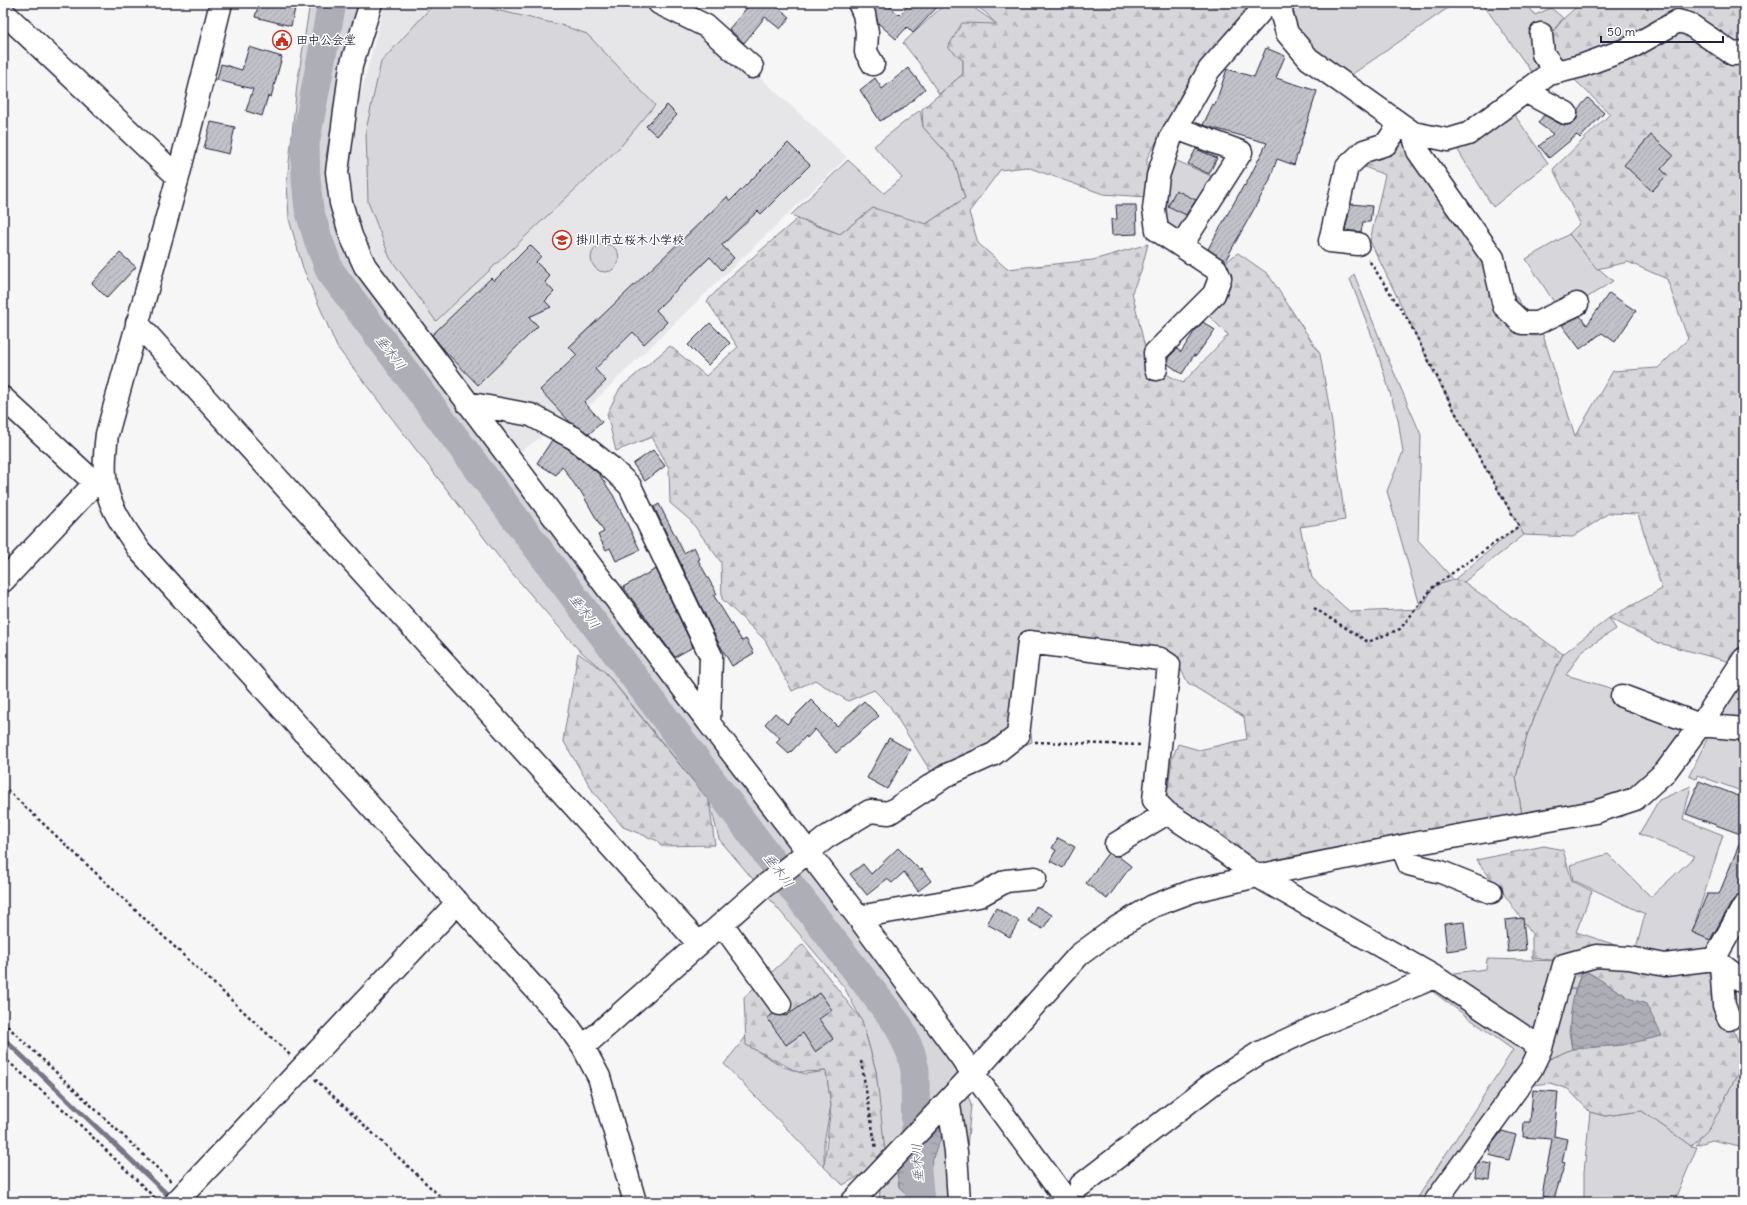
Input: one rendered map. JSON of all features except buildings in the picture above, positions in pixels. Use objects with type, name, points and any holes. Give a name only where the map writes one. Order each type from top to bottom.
[{"type":"street","points":[[3,581],[100,478],[107,434],[178,177],[221,3]]},
{"type":"street","points":[[371,3],[351,66],[337,172],[341,203],[351,236],[365,266],[709,723],[802,857],[858,917],[972,1075],[1075,1194],[1216,1081],[1259,1053],[1317,1026],[1435,977]]},
{"type":"street","points":[[659,3],[706,26],[752,67]]},
{"type":"street","points":[[859,3],[864,14],[867,32],[866,52],[873,64]]},
{"type":"street","points":[[1156,369],[1155,353],[1214,294],[1220,278],[1216,269],[1157,230],[1154,209],[1158,176],[1171,137],[1209,70],[1268,3]]},
{"type":"street","points":[[1282,3],[1281,12],[1288,32],[1309,59],[1406,129],[1448,140],[1468,134],[1549,74],[1581,66],[1630,48],[1678,21],[1689,24],[1733,54],[1744,53]]},
{"type":"street","points":[[3,12],[178,177]]},
{"type":"street","points":[[1541,34],[1543,54],[1557,72]]},
{"type":"street","points":[[1525,91],[1566,113]]},
{"type":"street","points":[[1176,128],[1241,152],[1181,246]]},
{"type":"street","points":[[1358,244],[1330,241],[1347,167],[1364,151],[1386,144],[1406,129]]},
{"type":"street","points":[[1406,129],[1418,151],[1493,258],[1504,306],[1522,323],[1538,323],[1577,304]]},
{"type":"street","points":[[137,323],[699,944]]},
{"type":"street","points":[[3,398],[100,478],[116,516],[140,551],[566,1023],[583,1047],[599,1077],[635,1202]]},
{"type":"street","points":[[467,403],[531,415],[574,438],[609,466],[630,486],[711,656],[709,723]]},
{"type":"street","points":[[583,1047],[762,888],[827,837],[870,811],[889,813],[947,775],[994,754],[1018,735],[1029,642],[1160,659],[1166,663],[1169,666],[1154,800],[1167,813],[1257,876],[1435,977],[1541,1048]]},
{"type":"street","points":[[852,1202],[972,1075],[1079,956],[1116,928],[1153,906],[1193,891],[1402,846],[1595,812],[1635,799],[1666,771],[1700,725],[1744,658]]},
{"type":"street","points":[[1622,696],[1700,725],[1744,729]]},
{"type":"street","points":[[1116,844],[1167,813]]},
{"type":"street","points":[[1402,846],[1409,864],[1441,872],[1491,892]]},
{"type":"street","points":[[858,917],[979,896],[1006,881],[1035,878]]},
{"type":"street","points":[[180,1198],[302,1066],[458,902]]},
{"type":"street","points":[[1729,1018],[1724,1005],[1717,962],[1744,906]]},
{"type":"street","points":[[722,924],[780,1004]]},
{"type":"street","points":[[1435,1202],[1531,1069],[1541,1048],[1564,965],[1596,956],[1628,958],[1665,965],[1717,962],[1744,982]]},
{"type":"street","points":[[949,1105],[956,1152],[959,1202]]},
{"type":"path","points":[[1314,608],[1368,642],[1400,629],[1434,586],[1519,526],[1470,441],[1408,320],[1358,244]]},
{"type":"path","points":[[1032,742],[1160,745]]},
{"type":"path","points":[[3,786],[446,1202]]},
{"type":"path","points":[[3,1022],[180,1198]]},
{"type":"path","points":[[3,1057],[73,1118],[159,1202]]},
{"type":"path","points":[[861,1061],[880,1173]]},
{"type":"shaded area","name":"掛川市立桜木小学校","points":[[385,3],[651,3],[702,27],[847,157],[562,432],[555,428],[513,456],[368,252],[347,186],[350,134]]},
{"type":"green space","points":[[310,3],[360,3],[344,60],[326,156],[359,252],[957,1062],[971,1105],[966,1158],[966,1202],[879,1202],[883,1154],[876,1071],[862,1021],[844,987],[719,839],[709,800],[606,673],[578,649],[505,565],[337,347],[303,268],[289,219],[287,182],[297,85]]},
{"type":"green space","points":[[435,3],[476,3],[496,10],[561,25],[587,34],[655,105],[621,146],[436,321],[390,258],[368,202],[366,130],[381,62]]},
{"type":"green space","points":[[946,3],[967,3],[997,24],[963,60],[963,74],[939,94],[919,63],[903,43]]},
{"type":"green space","points":[[972,3],[1252,3],[1239,17],[1192,80],[1147,158],[1147,197],[1103,194],[1027,167],[1000,170],[969,212],[978,243],[1007,269],[1093,260],[1148,244],[1141,271],[1132,292],[1149,365],[1183,383],[1228,335],[1204,311],[1216,269],[1238,253],[1268,274],[1320,354],[1332,423],[1345,520],[1300,527],[1312,578],[1350,612],[1421,609],[1434,586],[1454,580],[1464,582],[1563,654],[1527,735],[1516,777],[1522,815],[1262,868],[1210,837],[1167,797],[1172,759],[1178,744],[1199,750],[1247,739],[1244,717],[1188,683],[1175,658],[1021,652],[1032,742],[965,768],[931,772],[889,705],[874,690],[848,701],[815,680],[792,691],[765,640],[722,599],[721,562],[690,520],[670,503],[669,468],[652,437],[616,451],[607,414],[620,388],[670,346],[706,376],[738,347],[707,301],[730,277],[797,219],[840,234],[873,208],[926,224],[965,198],[954,161],[923,127],[922,109],[963,74],[963,60],[948,47],[962,23],[996,24],[986,13]]},
{"type":"green space","points":[[1287,3],[1347,3],[1353,6],[1361,3],[1455,3],[1341,82],[1303,53]]},
{"type":"green space","points":[[1482,3],[1526,3],[1535,15],[1551,8],[1563,18],[1547,39],[1547,52],[1536,78]]},
{"type":"green space","points":[[1581,3],[1744,3],[1744,641],[1727,661],[1659,643],[1609,618],[1662,589],[1638,514],[1609,513],[1573,537],[1524,535],[1476,452],[1435,375],[1370,241],[1385,175],[1357,164],[1401,132],[1426,170],[1543,335],[1575,436],[1613,371],[1658,368],[1688,339],[1667,279],[1628,262],[1597,269],[1569,234],[1580,223],[1553,169],[1610,114],[1548,54],[1547,39],[1565,17]]},
{"type":"green space","points":[[920,110],[923,127],[954,161],[965,198],[923,226],[873,208],[840,234],[791,215],[848,160],[884,193],[902,178],[874,146]]},
{"type":"green space","points":[[1511,110],[1548,163],[1493,207],[1451,139]]},
{"type":"green space","points":[[1168,157],[1218,179],[1177,244],[1165,236]]},
{"type":"green space","points":[[1569,234],[1593,264],[1613,281],[1577,304],[1554,302],[1526,259]]},
{"type":"green space","points":[[605,244],[615,248],[619,258],[615,268],[605,272],[595,268],[591,258],[595,248]]},
{"type":"green space","points":[[1354,274],[1383,347],[1421,435],[1418,540],[1454,580],[1434,586],[1421,609],[1387,491],[1403,452],[1398,419],[1375,344],[1350,279]]},
{"type":"green space","points":[[1519,526],[1524,535],[1464,582],[1454,580]]},
{"type":"green space","points":[[1609,618],[1616,629],[1582,651],[1566,675],[1627,693],[1689,722],[1657,765],[1628,791],[1574,806],[1522,815],[1516,777],[1527,735],[1552,676],[1563,654]]},
{"type":"green space","points":[[578,653],[604,671],[709,801],[715,845],[661,846],[658,841],[623,827],[594,793],[563,740]]},
{"type":"green space","points":[[1744,680],[1744,721],[1717,720]]},
{"type":"green space","points":[[1711,731],[1744,733],[1744,792],[1697,775],[1696,779],[1689,776]]},
{"type":"green space","points":[[1691,786],[1683,819],[1723,835],[1692,932],[1718,943],[1711,956],[1634,957],[1645,914],[1573,880],[1570,865],[1608,854],[1651,897],[1695,856],[1639,834],[1659,800]]},
{"type":"green space","points":[[1544,846],[1563,850],[1572,881],[1592,891],[1576,932],[1634,951],[1661,968],[1710,971],[1738,1041],[1743,1063],[1710,1128],[1691,1146],[1642,1111],[1605,1116],[1590,1112],[1568,1089],[1550,1083],[1533,1085],[1536,1071],[1543,1062],[1572,1049],[1594,1047],[1646,1004],[1631,999],[1583,970],[1575,989],[1561,989],[1561,961],[1532,958],[1532,934],[1504,894],[1476,860]]},
{"type":"green space","points":[[803,944],[862,1021],[876,1071],[885,1151],[875,1167],[843,1185],[824,1167],[831,1105],[826,1071],[798,1072],[746,1045],[744,997]]},
{"type":"green space","points":[[1487,959],[1561,961],[1542,1028],[1527,1032],[1446,974],[1486,969]]},
{"type":"green space","points":[[1441,986],[1540,1050],[1435,1202],[1415,1202],[1513,1050],[1433,992]]},
{"type":"green space","points":[[1575,989],[1569,1032],[1572,1049],[1543,1062],[1557,990]]},
{"type":"green space","points":[[748,1034],[747,1045],[784,1067],[805,1074],[826,1071],[831,1105],[824,1143],[824,1167],[724,1064]]},
{"type":"green space","points":[[1744,1057],[1744,1147],[1712,1140],[1696,1145],[1739,1072]]},
{"type":"green space","points":[[1642,1111],[1691,1146],[1697,1147],[1674,1202],[1584,1202],[1584,1172],[1590,1112],[1605,1116]]},
{"type":"water","points":[[1583,969],[1631,999],[1646,1004],[1662,1036],[1623,1045],[1572,1049],[1570,1018],[1573,999]]},
{"type":"water","points":[[942,1126],[941,1139],[929,1174],[929,1202],[915,1202],[899,1187],[897,1172]]},
{"type":"waterway","name":"垂木川","points":[[332,3],[305,144],[309,209],[330,271],[784,877],[899,1026],[911,1053],[915,1070],[916,1159],[920,1202]]},
{"type":"waterway","points":[[3,1038],[172,1199]]},
{"type":"place","name":"田中公会堂","points":[[282,40]]},
{"type":"place","name":"掛川市立桜木小学校","points":[[562,240]]}]
